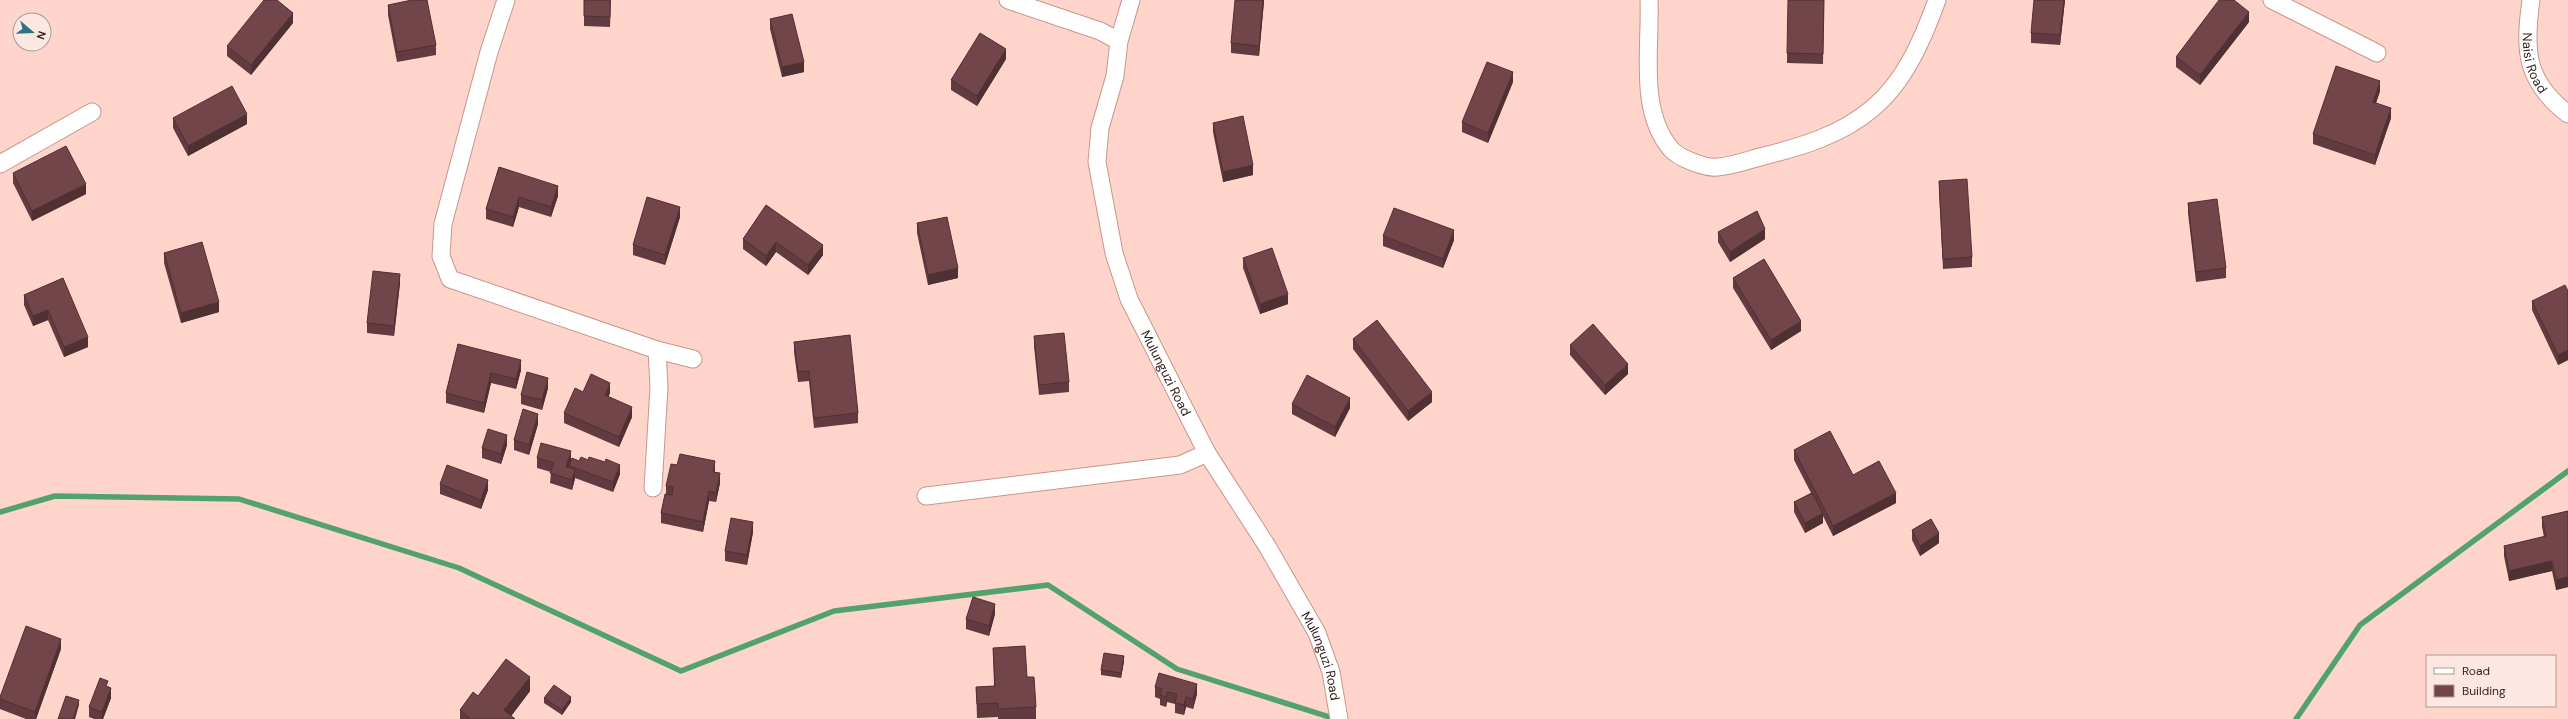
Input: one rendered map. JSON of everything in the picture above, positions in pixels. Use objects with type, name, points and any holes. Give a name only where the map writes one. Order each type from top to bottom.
[{"type":"street","points":[[506,0],[489,52],[443,224],[441,256],[450,279],[656,350],[693,359]]},
{"type":"street","points":[[1008,0],[1100,31],[1119,41]]},
{"type":"street","name":"Mulunguzi Road","points":[[1131,0],[1119,41],[1115,76],[1100,128],[1097,162],[1114,253],[1129,299],[1149,342],[1207,453],[1267,546],[1317,633],[1332,672],[1339,719]]},
{"type":"street","points":[[1649,0],[1649,99],[1656,126],[1672,150],[1696,164],[1717,168],[1804,146],[1839,131],[1873,108],[1903,73],[1926,31],[1937,0]]},
{"type":"street","points":[[2272,0],[2377,53]]},
{"type":"street","name":"Naisi Road","points":[[2530,0],[2526,45],[2530,66],[2552,102],[2568,114]]},
{"type":"street","points":[[0,164],[92,112]]},
{"type":"street","points":[[653,488],[659,387],[656,350]]},
{"type":"street","points":[[926,496],[1180,465],[1207,453]]},
{"type":"building","points":[[264,0],[277,0],[293,13],[251,65],[227,46]]},
{"type":"building","points":[[412,0],[427,0],[436,45],[397,52],[388,5]]},
{"type":"building","points":[[584,0],[610,0],[610,17],[584,16]]},
{"type":"building","points":[[1235,0],[1263,0],[1259,46],[1231,43]]},
{"type":"building","points":[[1788,0],[1824,0],[1823,54],[1787,53]]},
{"type":"building","points":[[2034,0],[2064,0],[2060,35],[2031,33]]},
{"type":"building","points":[[2219,0],[2234,0],[2249,12],[2200,75],[2176,57]]},
{"type":"building","points":[[792,14],[804,62],[782,67],[770,19]]},
{"type":"building","points":[[980,33],[1006,49],[977,96],[951,80]]},
{"type":"building","points":[[1487,62],[1513,72],[1488,133],[1462,122]]},
{"type":"building","points":[[2336,66],[2380,81],[2373,102],[2391,108],[2375,155],[2313,134]]},
{"type":"building","points":[[232,86],[247,114],[188,146],[173,118]]},
{"type":"building","points":[[1243,116],[1253,165],[1223,172],[1213,123]]},
{"type":"building","points":[[66,146],[86,184],[32,211],[13,173]]},
{"type":"building","points":[[499,167],[558,186],[551,207],[519,197],[513,217],[486,209]]},
{"type":"building","points":[[1967,179],[1972,257],[1943,259],[1939,181]]},
{"type":"building","points":[[647,197],[680,207],[665,255],[633,245]]},
{"type":"building","points":[[2217,199],[2226,268],[2196,272],[2188,203]]},
{"type":"building","points":[[766,205],[823,245],[808,265],[776,242],[766,256],[743,239]]},
{"type":"building","points":[[1394,208],[1454,230],[1443,259],[1383,236]]},
{"type":"building","points":[[1757,211],[1765,229],[1730,252],[1718,232]]},
{"type":"building","points":[[947,217],[958,268],[928,275],[917,223]]},
{"type":"building","points":[[202,242],[219,302],[181,313],[164,253]]},
{"type":"building","points":[[1272,248],[1288,294],[1260,304],[1243,258]]},
{"type":"building","points":[[1764,259],[1801,321],[1771,340],[1733,278]]},
{"type":"building","points":[[373,271],[400,274],[394,326],[367,323]]},
{"type":"building","points":[[63,278],[88,337],[64,347],[48,310],[33,316],[24,295]]},
{"type":"building","points":[[2565,285],[2568,291],[2568,350],[2558,355],[2532,301]]},
{"type":"building","points":[[1377,320],[1432,392],[1408,411],[1353,339]]},
{"type":"building","points":[[1593,324],[1628,364],[1605,385],[1570,345]]},
{"type":"building","points":[[1064,333],[1069,382],[1039,385],[1034,336]]},
{"type":"building","points":[[850,335],[858,413],[814,418],[809,371],[798,372],[794,342]]},
{"type":"building","points":[[458,344],[521,360],[516,379],[491,373],[484,403],[446,393]]},
{"type":"building","points":[[527,372],[548,378],[542,400],[521,395]]},
{"type":"building","points":[[591,374],[610,383],[605,395],[632,407],[619,437],[564,413],[575,388],[583,392]]},
{"type":"building","points":[[1307,375],[1350,398],[1335,427],[1292,404]]},
{"type":"building","points":[[523,409],[538,414],[529,445],[514,440]]},
{"type":"building","points":[[488,429],[507,435],[501,454],[482,448]]},
{"type":"building","points":[[1830,431],[1853,475],[1879,461],[1896,493],[1833,526],[1794,450]]},
{"type":"building","points":[[541,443],[571,451],[566,467],[575,469],[572,480],[550,473],[554,463],[537,458]]},
{"type":"building","points":[[680,454],[715,461],[713,472],[720,473],[716,493],[709,491],[703,522],[661,513],[665,494],[672,495],[673,487],[666,486],[671,464],[677,465]]},
{"type":"building","points":[[581,457],[588,460],[589,457],[605,462],[606,459],[620,465],[613,482],[569,466],[572,458],[579,461]]},
{"type":"building","points":[[447,465],[488,480],[481,500],[440,484]]},
{"type":"building","points":[[1812,493],[1823,513],[1805,523],[1794,502]]},
{"type":"building","points":[[2568,511],[2568,577],[2556,580],[2552,561],[2509,571],[2504,546],[2546,536],[2542,517]]},
{"type":"building","points":[[731,518],[753,522],[747,555],[725,551]]},
{"type":"building","points":[[1931,519],[1939,533],[1920,546],[1912,530]]},
{"type":"building","points":[[973,597],[995,604],[989,626],[966,619]]},
{"type":"building","points":[[26,626],[61,639],[35,712],[0,699]]},
{"type":"building","points":[[1025,646],[1027,677],[1034,677],[1036,707],[998,709],[998,703],[977,704],[976,687],[995,686],[993,648]]},
{"type":"building","points":[[1104,653],[1124,656],[1121,673],[1101,670]]},
{"type":"building","points":[[506,659],[530,677],[504,710],[515,719],[471,719],[460,710],[473,692],[478,696]]},
{"type":"building","points":[[1159,673],[1197,684],[1193,699],[1186,697],[1184,705],[1175,703],[1177,694],[1167,692],[1166,697],[1160,695],[1162,689],[1155,687]]},
{"type":"building","points":[[100,678],[108,681],[106,686],[111,688],[102,712],[89,707]]},
{"type":"building","points":[[554,685],[571,697],[562,710],[544,698]]},
{"type":"building","points":[[66,696],[79,700],[73,719],[58,719]]},
{"type":"waterway","points":[[2296,719],[2360,625],[2568,471]]},
{"type":"waterway","points":[[0,512],[55,496],[239,499],[459,568],[681,671],[834,611],[1048,585],[1177,669],[1336,719]]}]
